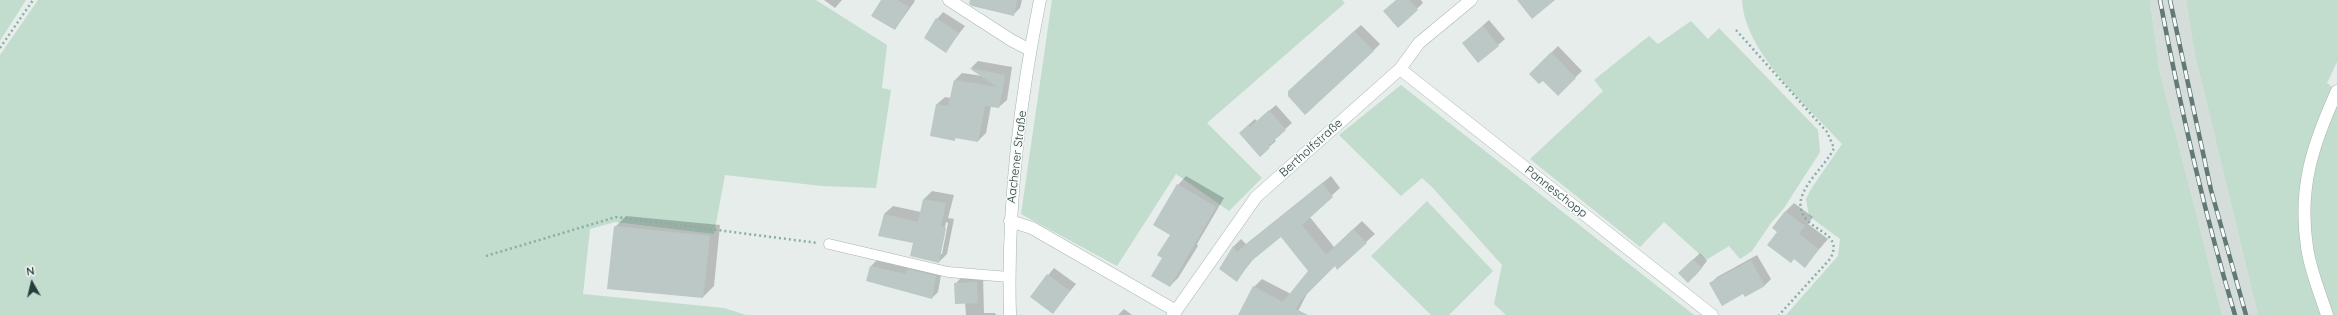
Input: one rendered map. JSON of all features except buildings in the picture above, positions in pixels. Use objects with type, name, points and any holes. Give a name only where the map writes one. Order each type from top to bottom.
[{"type":"street","points":[[949,0],[1011,40],[1030,50]]},
{"type":"street","name":"Aachener Straße","points":[[1010,315],[1010,221],[1030,50],[1040,0]]},
{"type":"street","name":"Bertholfstraße","points":[[1174,313],[1256,197],[1400,69],[1419,43],[1471,0]]},
{"type":"street","name":"Panneschopp","points":[[1400,69],[1712,315]]},
{"type":"street","points":[[2327,315],[2307,248],[2305,185],[2319,131],[2337,91]]},
{"type":"street","points":[[1010,221],[1032,228],[1174,313]]},
{"type":"lane","points":[[829,244],[948,272],[1009,277]]},
{"type":"path","points":[[0,48],[33,0]]},
{"type":"path","points":[[1736,30],[1827,132],[1834,148],[1802,195],[1800,208],[1803,217],[1827,234],[1833,243],[1835,250],[1830,259],[1779,315]]},
{"type":"path","points":[[486,256],[616,217],[829,244]]},
{"type":"shaded area","points":[[2150,0],[2186,0],[2195,55],[2258,315],[2222,315],[2159,69]]},
{"type":"green space","points":[[0,0],[26,0],[0,41]]},
{"type":"green space","points":[[38,0],[816,0],[887,45],[882,88],[891,90],[876,188],[822,186],[725,175],[714,234],[615,222],[590,229],[583,294],[724,308],[746,315],[0,315],[0,55]]},
{"type":"green space","points":[[1052,0],[1342,0],[1345,3],[1207,123],[1262,178],[1229,211],[1176,174],[1117,266],[1021,214]]},
{"type":"green space","points":[[1742,0],[2150,0],[2159,69],[2222,315],[1786,315],[1838,256],[1840,239],[1809,216],[1806,199],[1811,189],[1842,144],[1796,96],[1766,59],[1754,40],[1746,20]]},
{"type":"green space","points":[[2186,0],[2337,0],[2337,62],[2327,83],[2337,91],[2337,315],[2258,315],[2195,55]]},
{"type":"green space","points":[[1691,21],[1708,39],[1719,28],[1818,130],[1820,152],[1784,208],[1771,223],[1752,251],[1740,259],[1729,246],[1706,260],[1664,222],[1640,247],[1530,159],[1603,91],[1594,80],[1649,36],[1658,44]]},
{"type":"green space","points":[[1401,85],[1694,315],[1506,315],[1494,304],[1502,265],[1432,187],[1422,178],[1401,196],[1339,135]]},
{"type":"green space","points":[[1427,201],[1493,271],[1449,315],[1431,315],[1371,256]]},
{"type":"railway","points":[[2160,0],[2193,159],[2235,315]]},
{"type":"railway","points":[[2170,0],[2211,190],[2246,315]]}]
